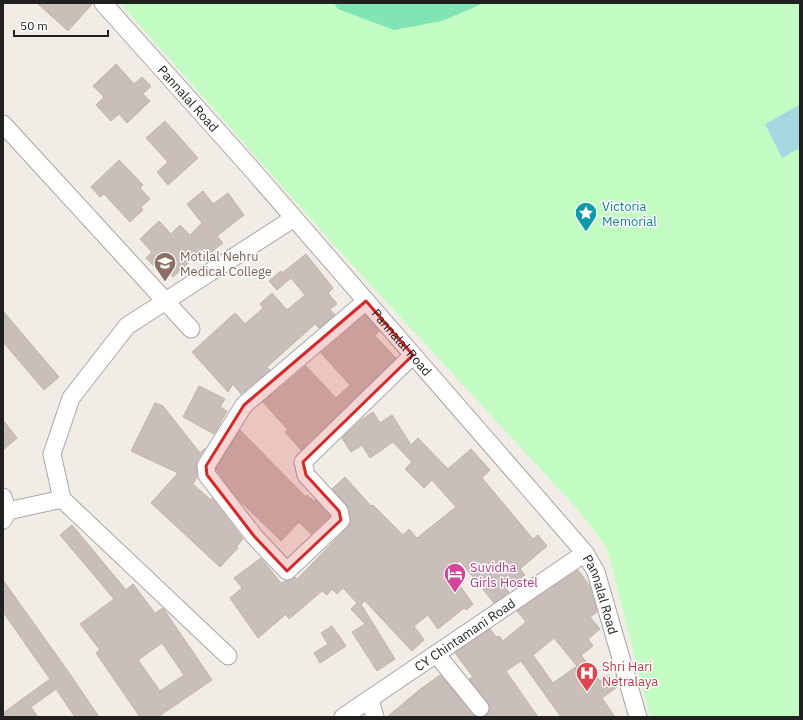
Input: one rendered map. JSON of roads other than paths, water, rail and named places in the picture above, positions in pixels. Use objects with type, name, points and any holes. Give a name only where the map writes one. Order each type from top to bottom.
[{"type":"street","name":"Pannalal Road","points":[[103,3],[294,218],[585,553],[596,572],[638,717]]},
{"type":"street","points":[[3,124],[191,329]]},
{"type":"street","points":[[228,656],[62,499],[52,454],[71,398],[127,326],[294,218]]},
{"type":"street","points":[[366,301],[244,405],[206,466],[207,475],[254,536],[287,571],[341,520],[339,510],[306,475],[303,462],[413,355]]},
{"type":"street","points":[[5,509],[62,499]]},
{"type":"street","name":"CY Chintamani Road","points":[[343,717],[437,655],[585,553]]},
{"type":"street","points":[[437,655],[480,708]]},
{"type":"street","points":[[370,700],[375,717]]},
{"type":"water","points":[[799,105],[800,148],[782,158],[765,124]]},
{"type":"place","name":"Victoria Memorial","points":[[586,232]]},
{"type":"place","name":"Motilal Nehru Medical College","points":[[165,282]]},
{"type":"place","name":"Suvidha Girls Hostel","points":[[455,594]]},
{"type":"place","name":"Shri Hari Netralaya","points":[[587,692]]}]
